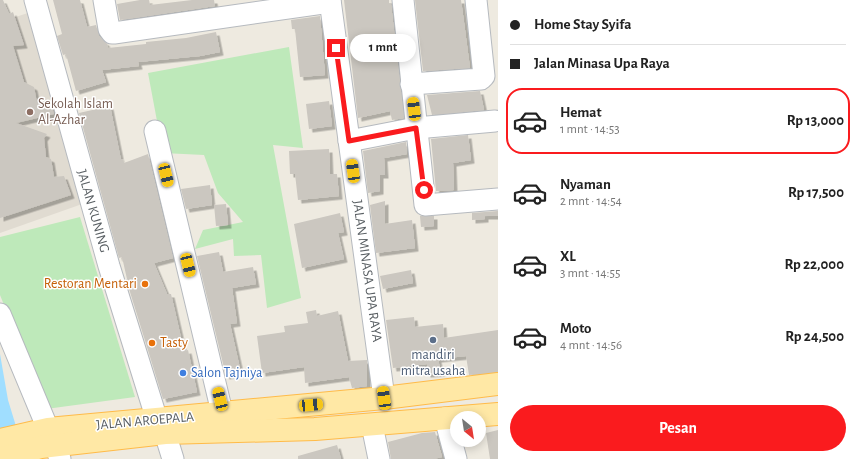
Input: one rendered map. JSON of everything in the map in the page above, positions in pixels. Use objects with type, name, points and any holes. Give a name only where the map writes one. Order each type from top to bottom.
[{"type":"main road","name":"JALAN AROEPALA","points":[[47,443],[161,426],[225,423],[384,398],[498,384]]},
{"type":"main road","name":"JALAN AROEPALA","points":[[225,423],[315,429],[498,414]]},
{"type":"main road","points":[[0,440],[47,443]]},
{"type":"main road","points":[[0,459],[47,443]]},
{"type":"street","name":"JALAN KUNING","points":[[35,0],[107,258],[173,459]]},
{"type":"street","points":[[104,0],[109,30],[112,33],[330,1]]},
{"type":"street","points":[[402,0],[425,205],[498,199]]},
{"type":"street","points":[[412,84],[481,79],[484,76],[476,0]]},
{"type":"street","name":"JALAN MINASA UPA RAYA","points":[[330,1],[384,398]]},
{"type":"street","points":[[349,141],[416,128],[495,121]]},
{"type":"street","points":[[155,130],[225,423]]},
{"type":"street","points":[[0,314],[47,443]]},
{"type":"street","points":[[445,418],[456,459]]},
{"type":"street","points":[[372,424],[378,459]]},
{"type":"shaded area","name":"Sekolah Islam Al-Azhar","points":[[31,12],[85,203],[0,233],[0,22]]},
{"type":"green space","points":[[289,47],[303,148],[273,145],[301,298],[267,308],[261,255],[234,256],[233,239],[195,249],[203,230],[243,222],[218,193],[204,155],[163,153],[148,73]]},
{"type":"green space","points":[[80,217],[135,397],[46,409],[0,295],[0,237]]},
{"type":"water","points":[[0,354],[8,400],[26,459],[0,459]]},
{"type":"building","points":[[0,0],[3,0],[9,14],[13,12],[24,45],[13,46],[24,82],[34,87],[37,103],[50,100],[54,114],[16,123],[47,134],[44,138],[46,157],[51,159],[54,177],[64,176],[71,195],[0,218]]},
{"type":"building","points":[[53,0],[80,0],[87,27],[96,25],[99,36],[107,44],[108,48],[146,44],[146,42],[186,38],[216,32],[220,52],[200,56],[138,62],[139,66],[102,70],[106,82],[76,91],[66,54],[63,55],[57,36],[62,34]]},
{"type":"building","points":[[149,0],[150,5],[192,0],[214,0],[215,6],[120,20],[117,4]]},
{"type":"building","points":[[344,0],[389,0],[389,4],[391,4],[404,118],[392,120],[390,111],[358,118]]},
{"type":"building","points":[[415,0],[461,0],[470,68],[423,71]]},
{"type":"building","points":[[320,16],[325,75],[300,77],[295,29],[292,29],[291,20]]},
{"type":"building","points":[[480,91],[484,110],[432,115],[427,95]]},
{"type":"building","points":[[329,101],[332,126],[309,129],[306,104]]},
{"type":"building","points":[[110,106],[121,160],[123,159],[124,163],[148,154],[173,258],[154,263],[167,294],[171,294],[184,351],[188,350],[197,392],[163,399],[126,279],[122,257],[119,258],[79,113]]},
{"type":"building","points":[[468,135],[471,160],[453,163],[454,190],[436,191],[431,139]]},
{"type":"building","points":[[406,142],[407,154],[384,158],[385,175],[380,175],[380,191],[368,193],[363,151]]},
{"type":"building","points":[[329,149],[330,174],[337,174],[339,196],[298,200],[295,174],[290,174],[289,151]]},
{"type":"building","points":[[210,185],[212,205],[186,209],[181,189]]},
{"type":"building","points":[[385,201],[385,224],[412,220],[415,248],[376,253],[370,205]]},
{"type":"building","points":[[226,204],[228,225],[216,226],[214,205]]},
{"type":"building","points":[[498,211],[498,216],[485,216],[485,219],[472,220],[472,213]]},
{"type":"building","points":[[340,213],[344,232],[338,233],[344,259],[302,268],[294,224]]},
{"type":"building","points":[[420,216],[434,216],[434,226],[421,227]]},
{"type":"building","points":[[219,252],[223,272],[253,267],[256,284],[232,288],[237,323],[230,324],[241,373],[226,376],[197,256]]},
{"type":"building","points":[[411,270],[413,283],[383,289],[380,276]]},
{"type":"building","points":[[316,310],[317,316],[338,311],[348,361],[367,360],[367,386],[352,388],[349,377],[305,383],[304,367],[262,373],[257,336],[285,332],[284,326],[308,323],[306,312]]},
{"type":"building","points":[[414,317],[415,327],[443,324],[444,338],[498,330],[498,372],[469,375],[466,356],[438,359],[441,373],[427,374],[427,364],[393,368],[386,320]]},
{"type":"building","points":[[498,430],[498,459],[490,459],[486,433]]},
{"type":"building","points":[[435,432],[442,457],[433,459],[391,459],[388,442],[422,433]]},
{"type":"building","points":[[337,445],[341,459],[298,459],[298,456]]},
{"type":"place","name":"Sekolah Islam Al-Azhar","points":[[30,112]]},
{"type":"place","name":"Restoran Mentari","points":[[145,284]]},
{"type":"place","name":"mandiri mitra usaha","points":[[433,340]]},
{"type":"place","name":"Tasty","points":[[152,343]]},
{"type":"place","name":"Salon Tajniya","points":[[183,373]]},
{"type":"route","points":[[336,48],[349,141],[416,128],[424,190]]}]
